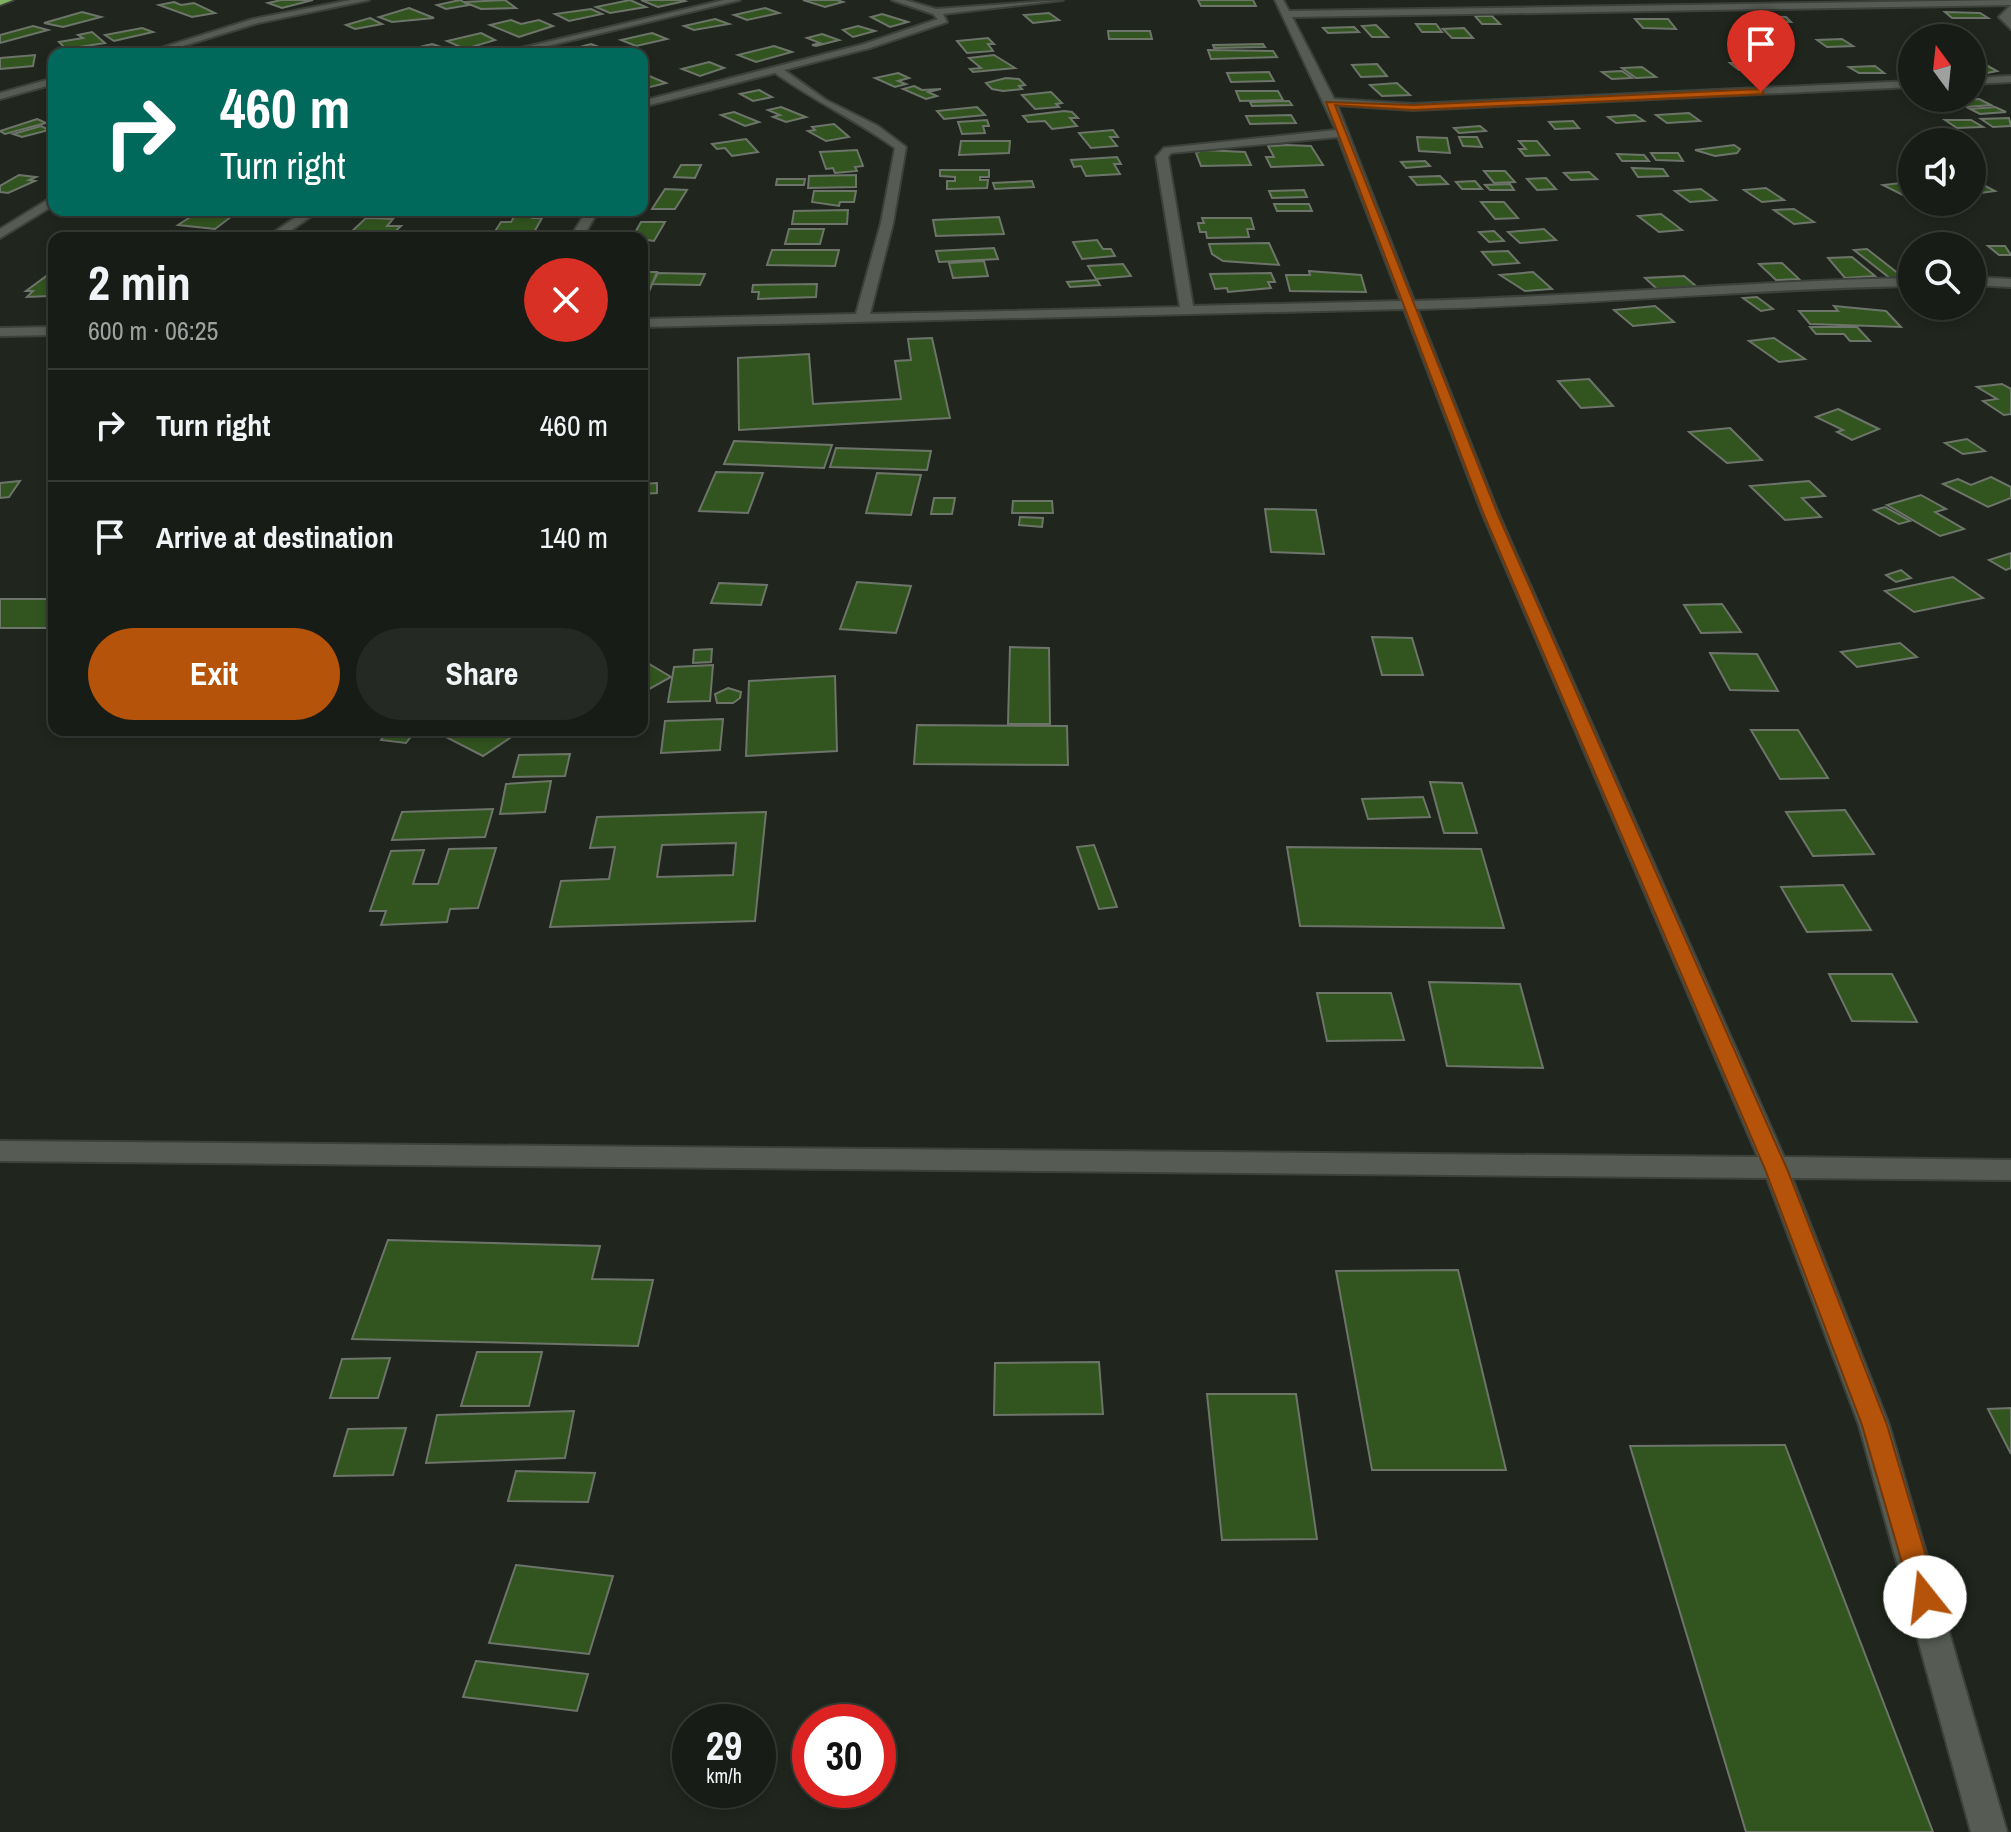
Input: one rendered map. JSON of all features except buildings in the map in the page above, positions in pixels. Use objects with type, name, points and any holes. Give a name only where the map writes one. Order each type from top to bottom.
[{"type":"highway","points":[[0,2],[9,0]]},
{"type":"street","points":[[167,48],[256,21],[365,0]]},
{"type":"street","points":[[527,48],[736,0]]},
{"type":"street","points":[[896,0],[936,12],[1059,0]]},
{"type":"street","points":[[1989,1832],[1874,1425],[1776,1169],[1491,515],[1330,102],[1283,7],[2011,5]]},
{"type":"street","points":[[2011,5],[2004,17],[2011,26]]},
{"type":"street","points":[[648,102],[936,25],[944,20],[936,12]]},
{"type":"street","points":[[777,70],[822,102],[874,128],[901,147],[862,317]]},
{"type":"street","points":[[1986,80],[2011,79]]},
{"type":"street","points":[[0,96],[48,83]]},
{"type":"street","points":[[1330,102],[1428,107],[1898,85]]},
{"type":"street","points":[[1187,309],[1162,157],[1168,150],[1342,133]]},
{"type":"street","points":[[0,234],[48,204]]},
{"type":"street","points":[[281,232],[305,216]]},
{"type":"street","points":[[1986,282],[2011,283]]},
{"type":"street","points":[[648,323],[1411,306],[1898,283]]},
{"type":"street","points":[[0,332],[48,331]]},
{"type":"street","points":[[0,1151],[2011,1170]]},
{"type":"route","points":[[1761,92],[1413,107],[1330,102],[1491,515],[1776,1169],[1874,1425],[1925,1597]]}]
